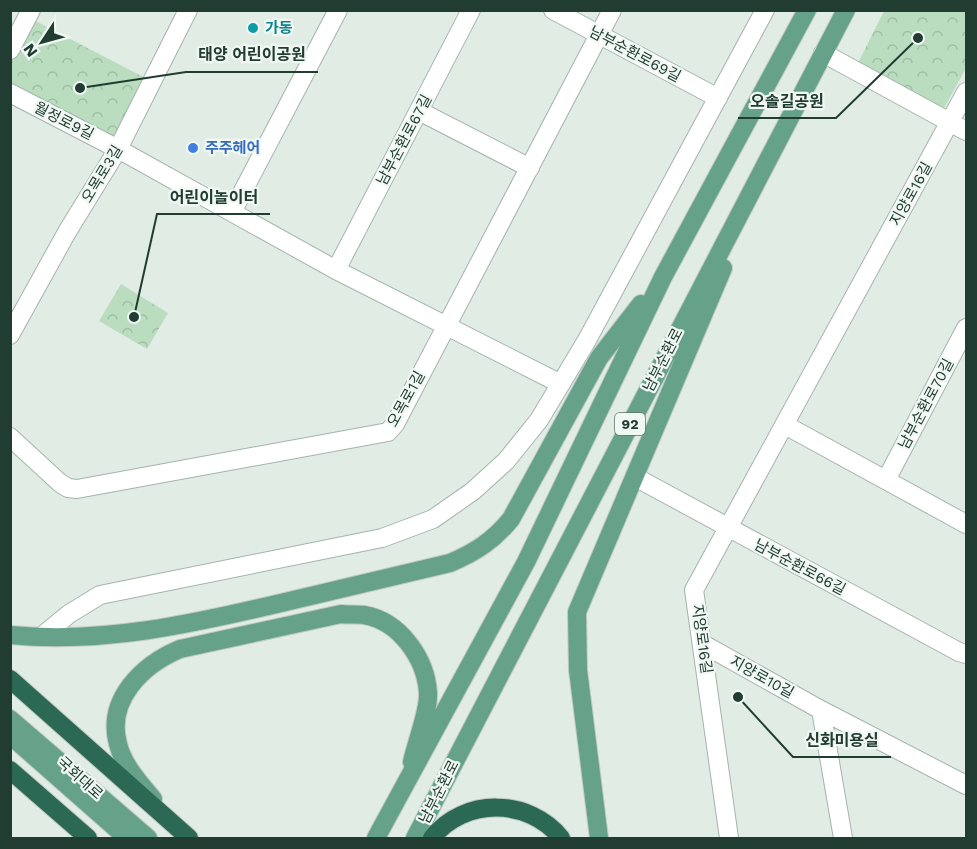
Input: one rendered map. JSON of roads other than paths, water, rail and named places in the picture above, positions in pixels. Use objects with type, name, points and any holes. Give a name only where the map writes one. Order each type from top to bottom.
[{"type":"highway","points":[[10,679],[183,833]]},
{"type":"highway","points":[[10,770],[88,838]]},
{"type":"highway","points":[[432,838],[438,831],[459,817],[480,809],[500,807],[538,817],[561,838]]},
{"type":"main road","name":"남부순환로","points":[[376,838],[404,791],[526,562],[663,277],[807,10]]},
{"type":"main road","name":"남부순환로","points":[[415,838],[846,10]]},
{"type":"main road","points":[[599,838],[578,670],[577,612],[778,139]]},
{"type":"main road","points":[[10,635],[41,637],[115,635],[197,623],[450,563],[476,552],[497,536],[511,519],[605,350],[663,277]]},
{"type":"main road","points":[[183,833],[132,773],[118,746],[115,723],[121,699],[139,676],[157,659],[180,649],[341,614],[366,615],[387,625],[407,640],[424,665],[428,695],[404,791]]},
{"type":"main road","name":"국회대로","points":[[10,719],[148,838]]},
{"type":"main road","name":"국회대로","points":[[10,735],[127,838]]},
{"type":"street","points":[[10,50],[31,10]]},
{"type":"street","name":"오목로3길","points":[[10,335],[67,232],[118,149],[188,10]]},
{"type":"street","points":[[232,212],[338,10]]},
{"type":"street","name":"남부순환로67길","points":[[336,270],[471,10]]},
{"type":"street","name":"남부순환로69길","points":[[553,10],[718,98]]},
{"type":"street","name":"오목로1길","points":[[10,437],[60,483],[68,488],[77,489],[381,436],[395,424],[612,10]]},
{"type":"street","points":[[41,637],[88,601],[113,591],[382,538],[433,519],[473,491],[506,461],[539,420],[561,384],[765,10]]},
{"type":"street","points":[[823,53],[966,131]]},
{"type":"street","points":[[950,122],[966,92]]},
{"type":"street","name":"월정로9길","points":[[10,93],[118,149]]},
{"type":"street","points":[[419,111],[530,168]]},
{"type":"street","name":"지양로16길","points":[[729,838],[694,590],[950,122]]},
{"type":"street","points":[[118,149],[336,270],[561,384]]},
{"type":"street","name":"남부순환로70길","points":[[886,480],[966,328]]},
{"type":"street","points":[[587,340],[605,350]]},
{"type":"street","points":[[785,424],[966,524]]},
{"type":"street","name":"남부순환로66길","points":[[634,477],[958,652],[966,654]]},
{"type":"street","name":"지양로10길","points":[[703,644],[821,710],[966,785]]},
{"type":"street","points":[[821,710],[843,838]]},
{"type":"place","name":"가동","points":[[253,28]]},
{"type":"place","name":"오솔길공원","points":[[918,38]]},
{"type":"place","name":"태양 어린이공원","points":[[80,88]]},
{"type":"place","name":"주주헤어","points":[[193,148]]},
{"type":"place","name":"어린이놀이터","points":[[134,317]]},
{"type":"place","name":"신화미용실","points":[[738,697]]}]
